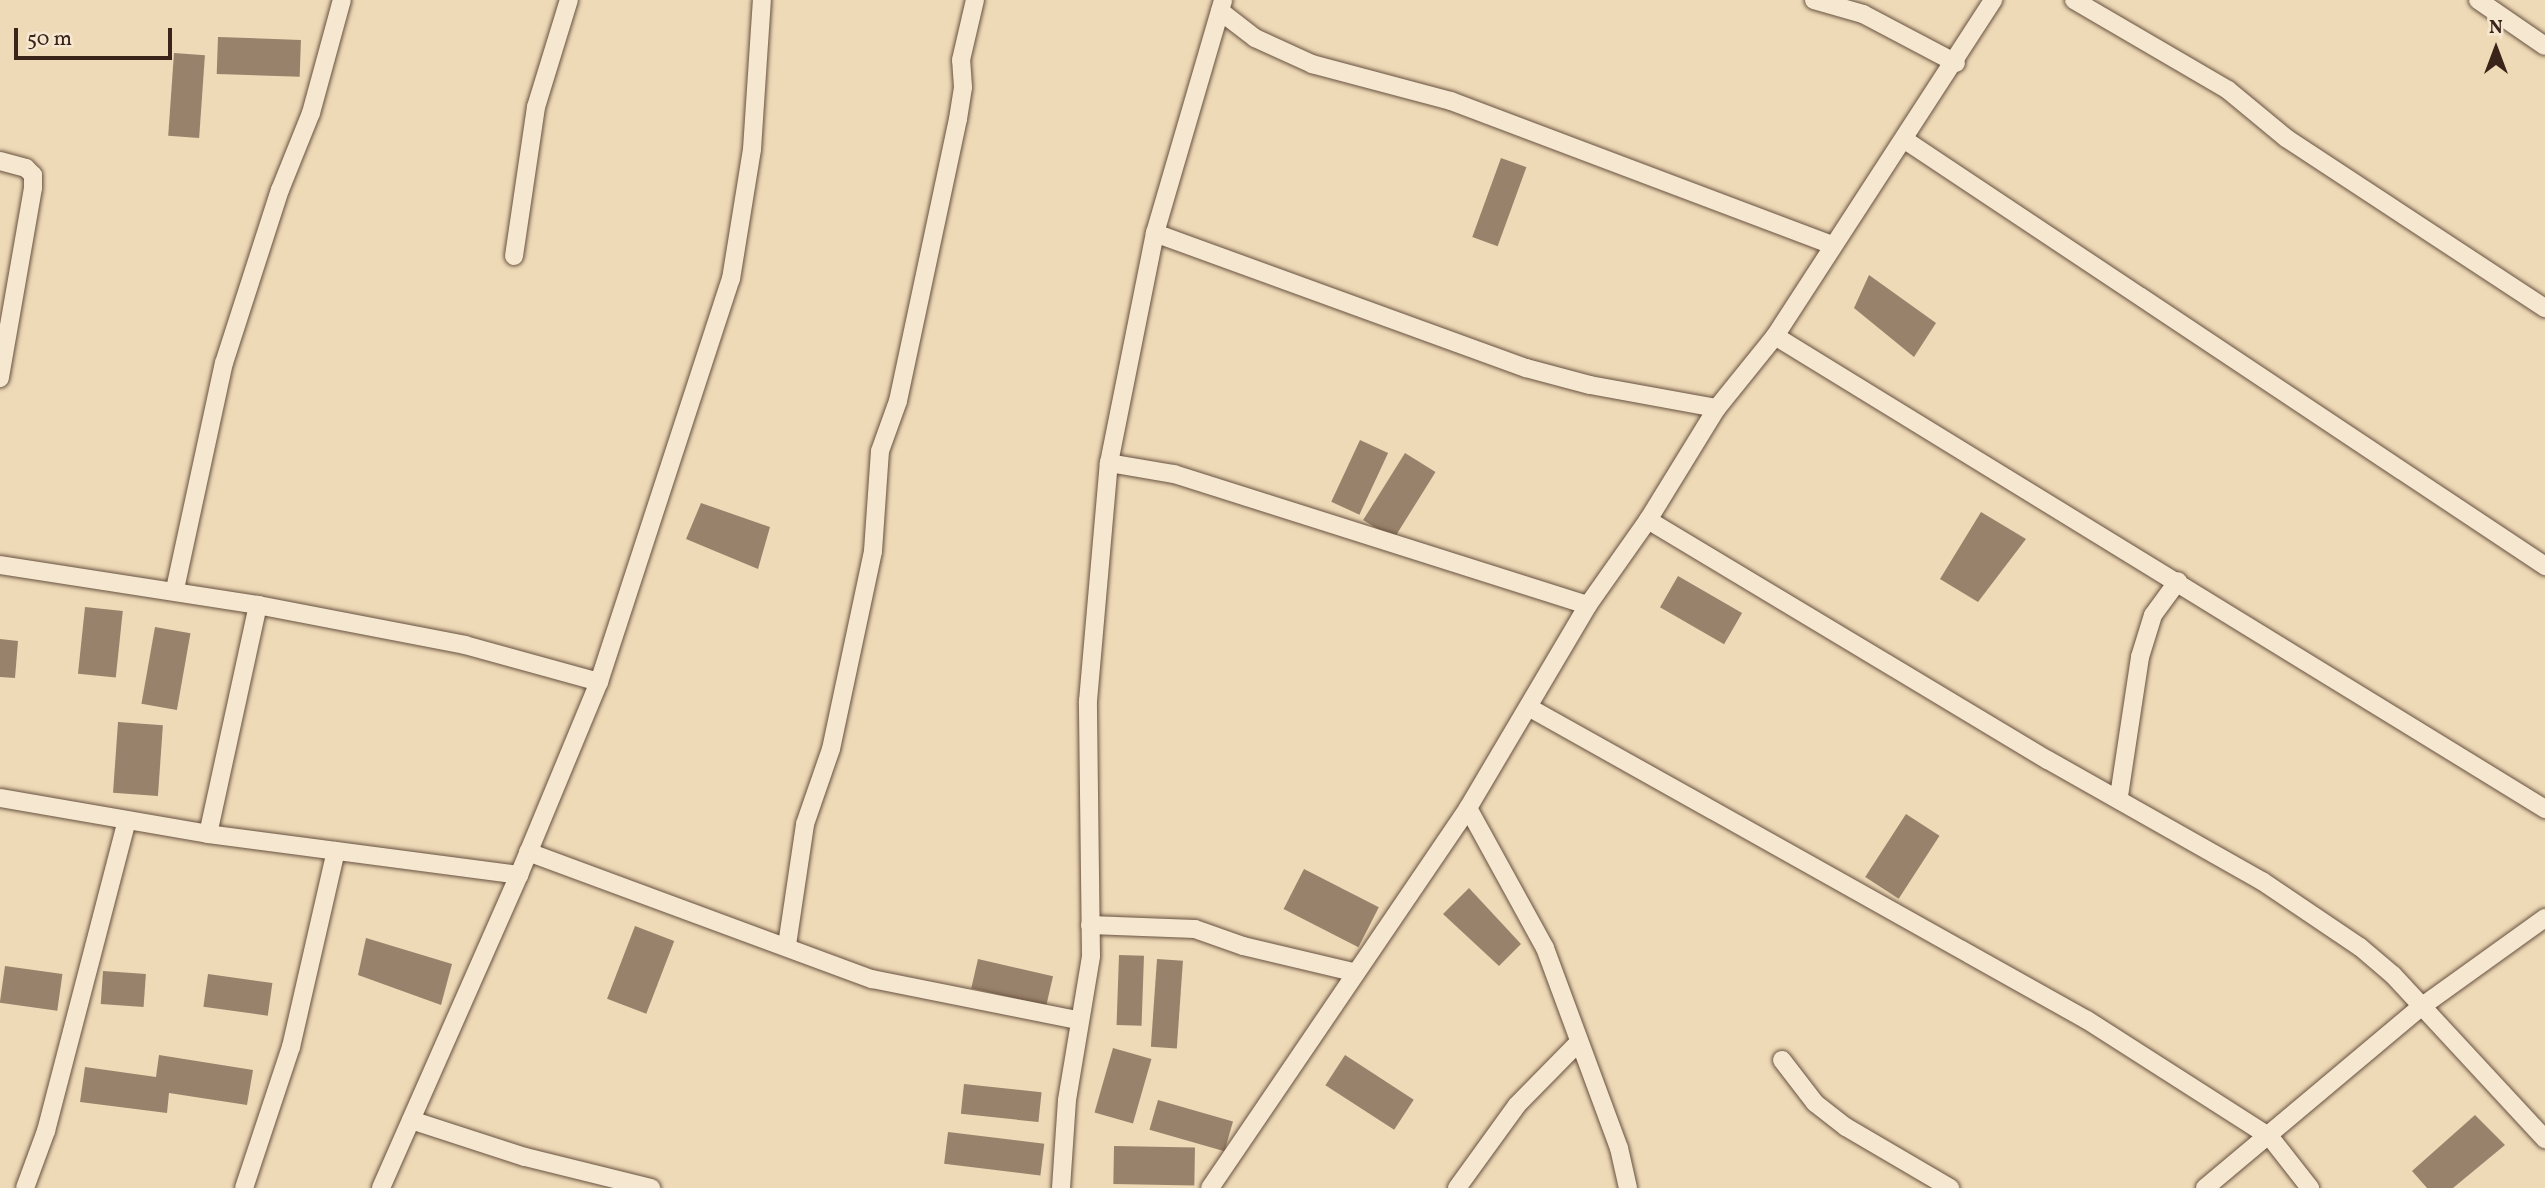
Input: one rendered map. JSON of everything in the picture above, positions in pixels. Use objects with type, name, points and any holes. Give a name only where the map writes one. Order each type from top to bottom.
[{"type":"street","points":[[175,589],[224,363],[311,113],[342,0]]},
{"type":"street","points":[[514,257],[536,107],[569,0]]},
{"type":"street","points":[[381,1188],[519,875],[599,682],[731,279],[752,149],[762,0]]},
{"type":"street","points":[[788,945],[805,824],[831,750],[873,551],[880,451],[898,401],[958,119],[963,87],[961,60],[975,0]]},
{"type":"street","points":[[1814,0],[1863,15],[1956,63]]},
{"type":"street","points":[[1210,1188],[1353,972],[1468,808],[1530,708],[1588,605],[1648,520],[1717,408],[1775,336],[1956,63],[1993,0]]},
{"type":"street","points":[[2074,0],[2228,90],[2286,138],[2545,308]]},
{"type":"street","points":[[2478,0],[2545,46]]},
{"type":"street","points":[[1060,1188],[1077,1020],[1091,956],[1088,701],[1109,463],[1155,233],[1221,6],[1255,37],[1312,64],[1451,101],[1833,245]]},
{"type":"street","points":[[1905,140],[2545,566]]},
{"type":"street","points":[[0,161],[26,168],[33,175],[33,188],[0,378]]},
{"type":"street","points":[[1155,233],[1526,368],[1590,385],[1717,408]]},
{"type":"street","points":[[1775,336],[2178,581],[2545,809]]},
{"type":"street","points":[[1109,463],[1174,474],[1588,605]]},
{"type":"street","points":[[1648,520],[2048,760],[2119,796],[2262,881],[2360,947],[2393,975],[2421,1007],[2498,1083],[2545,1139]]},
{"type":"street","points":[[0,565],[175,589],[465,645],[599,682]]},
{"type":"street","points":[[2119,796],[2140,657],[2153,615],[2178,581]]},
{"type":"street","points":[[208,834],[258,605]]},
{"type":"street","points":[[1530,708],[2087,1020],[2270,1137],[2310,1188]]},
{"type":"street","points":[[0,798],[208,834],[519,875]]},
{"type":"street","points":[[1468,808],[1545,948],[1619,1148],[1628,1188]]},
{"type":"street","points":[[25,1188],[46,1131],[127,821]]},
{"type":"street","points":[[244,1188],[292,1047],[337,851]]},
{"type":"street","points":[[528,852],[788,945],[872,979],[1077,1020]]},
{"type":"street","points":[[2205,1188],[2270,1137],[2421,1007],[2545,918]]},
{"type":"street","points":[[1090,925],[1195,929],[1353,972]]},
{"type":"street","points":[[1457,1188],[1517,1105],[1579,1042]]},
{"type":"street","points":[[1782,1060],[1815,1103],[1846,1128],[1950,1188]]},
{"type":"street","points":[[411,1121],[525,1157],[651,1188]]},
{"type":"building","points":[[218,37],[301,40],[300,77],[217,74]]},
{"type":"building","points":[[174,53],[205,55],[199,138],[168,136]]},
{"type":"building","points":[[1501,158],[1526,167],[1498,246],[1472,237]]},
{"type":"building","points":[[1869,275],[1936,323],[1914,357],[1854,308]]},
{"type":"building","points":[[1360,440],[1388,453],[1359,515],[1331,502]]},
{"type":"building","points":[[1405,453],[1436,472],[1394,539],[1363,520]]},
{"type":"building","points":[[701,503],[770,527],[758,569],[686,539]]},
{"type":"building","points":[[1981,512],[2026,539],[1978,602],[1940,579]]},
{"type":"building","points":[[1678,576],[1742,613],[1724,644],[1660,607]]},
{"type":"building","points":[[85,607],[123,611],[116,678],[78,674]]},
{"type":"building","points":[[155,627],[190,633],[177,710],[141,704]]},
{"type":"building","points":[[0,639],[18,641],[15,678],[0,677]]},
{"type":"building","points":[[118,722],[163,725],[158,796],[113,793]]},
{"type":"building","points":[[1906,814],[1940,836],[1899,899],[1865,877]]},
{"type":"building","points":[[1304,869],[1379,907],[1358,947],[1284,909]]},
{"type":"building","points":[[1469,888],[1521,944],[1499,966],[1443,914]]},
{"type":"building","points":[[635,926],[674,941],[646,1014],[607,999]]},
{"type":"building","points":[[366,938],[452,964],[441,1005],[358,975]]},
{"type":"building","points":[[1119,955],[1144,956],[1142,1026],[1117,1025]]},
{"type":"building","points":[[978,959],[1053,976],[1046,1006],[971,988]]},
{"type":"building","points":[[1157,959],[1183,961],[1177,1049],[1151,1047]]},
{"type":"building","points":[[5,966],[62,974],[57,1011],[0,1003]]},
{"type":"building","points":[[103,971],[146,974],[144,1007],[101,1004]]},
{"type":"building","points":[[208,974],[272,983],[268,1016],[203,1007]]},
{"type":"building","points":[[1113,1048],[1151,1059],[1133,1123],[1095,1112]]},
{"type":"building","points":[[159,1055],[253,1070],[247,1105],[169,1093],[167,1113],[80,1102],[85,1067],[156,1077]]},
{"type":"building","points":[[1345,1055],[1414,1100],[1394,1130],[1325,1085]]},
{"type":"building","points":[[964,1084],[1042,1092],[1038,1122],[961,1114]]},
{"type":"building","points":[[1158,1100],[1233,1121],[1224,1151],[1149,1130]]},
{"type":"building","points":[[2475,1115],[2505,1145],[2453,1188],[2427,1188],[2412,1171]]},
{"type":"building","points":[[948,1132],[1044,1144],[1040,1176],[944,1164]]},
{"type":"building","points":[[1114,1146],[1195,1147],[1194,1185],[1113,1184]]}]
